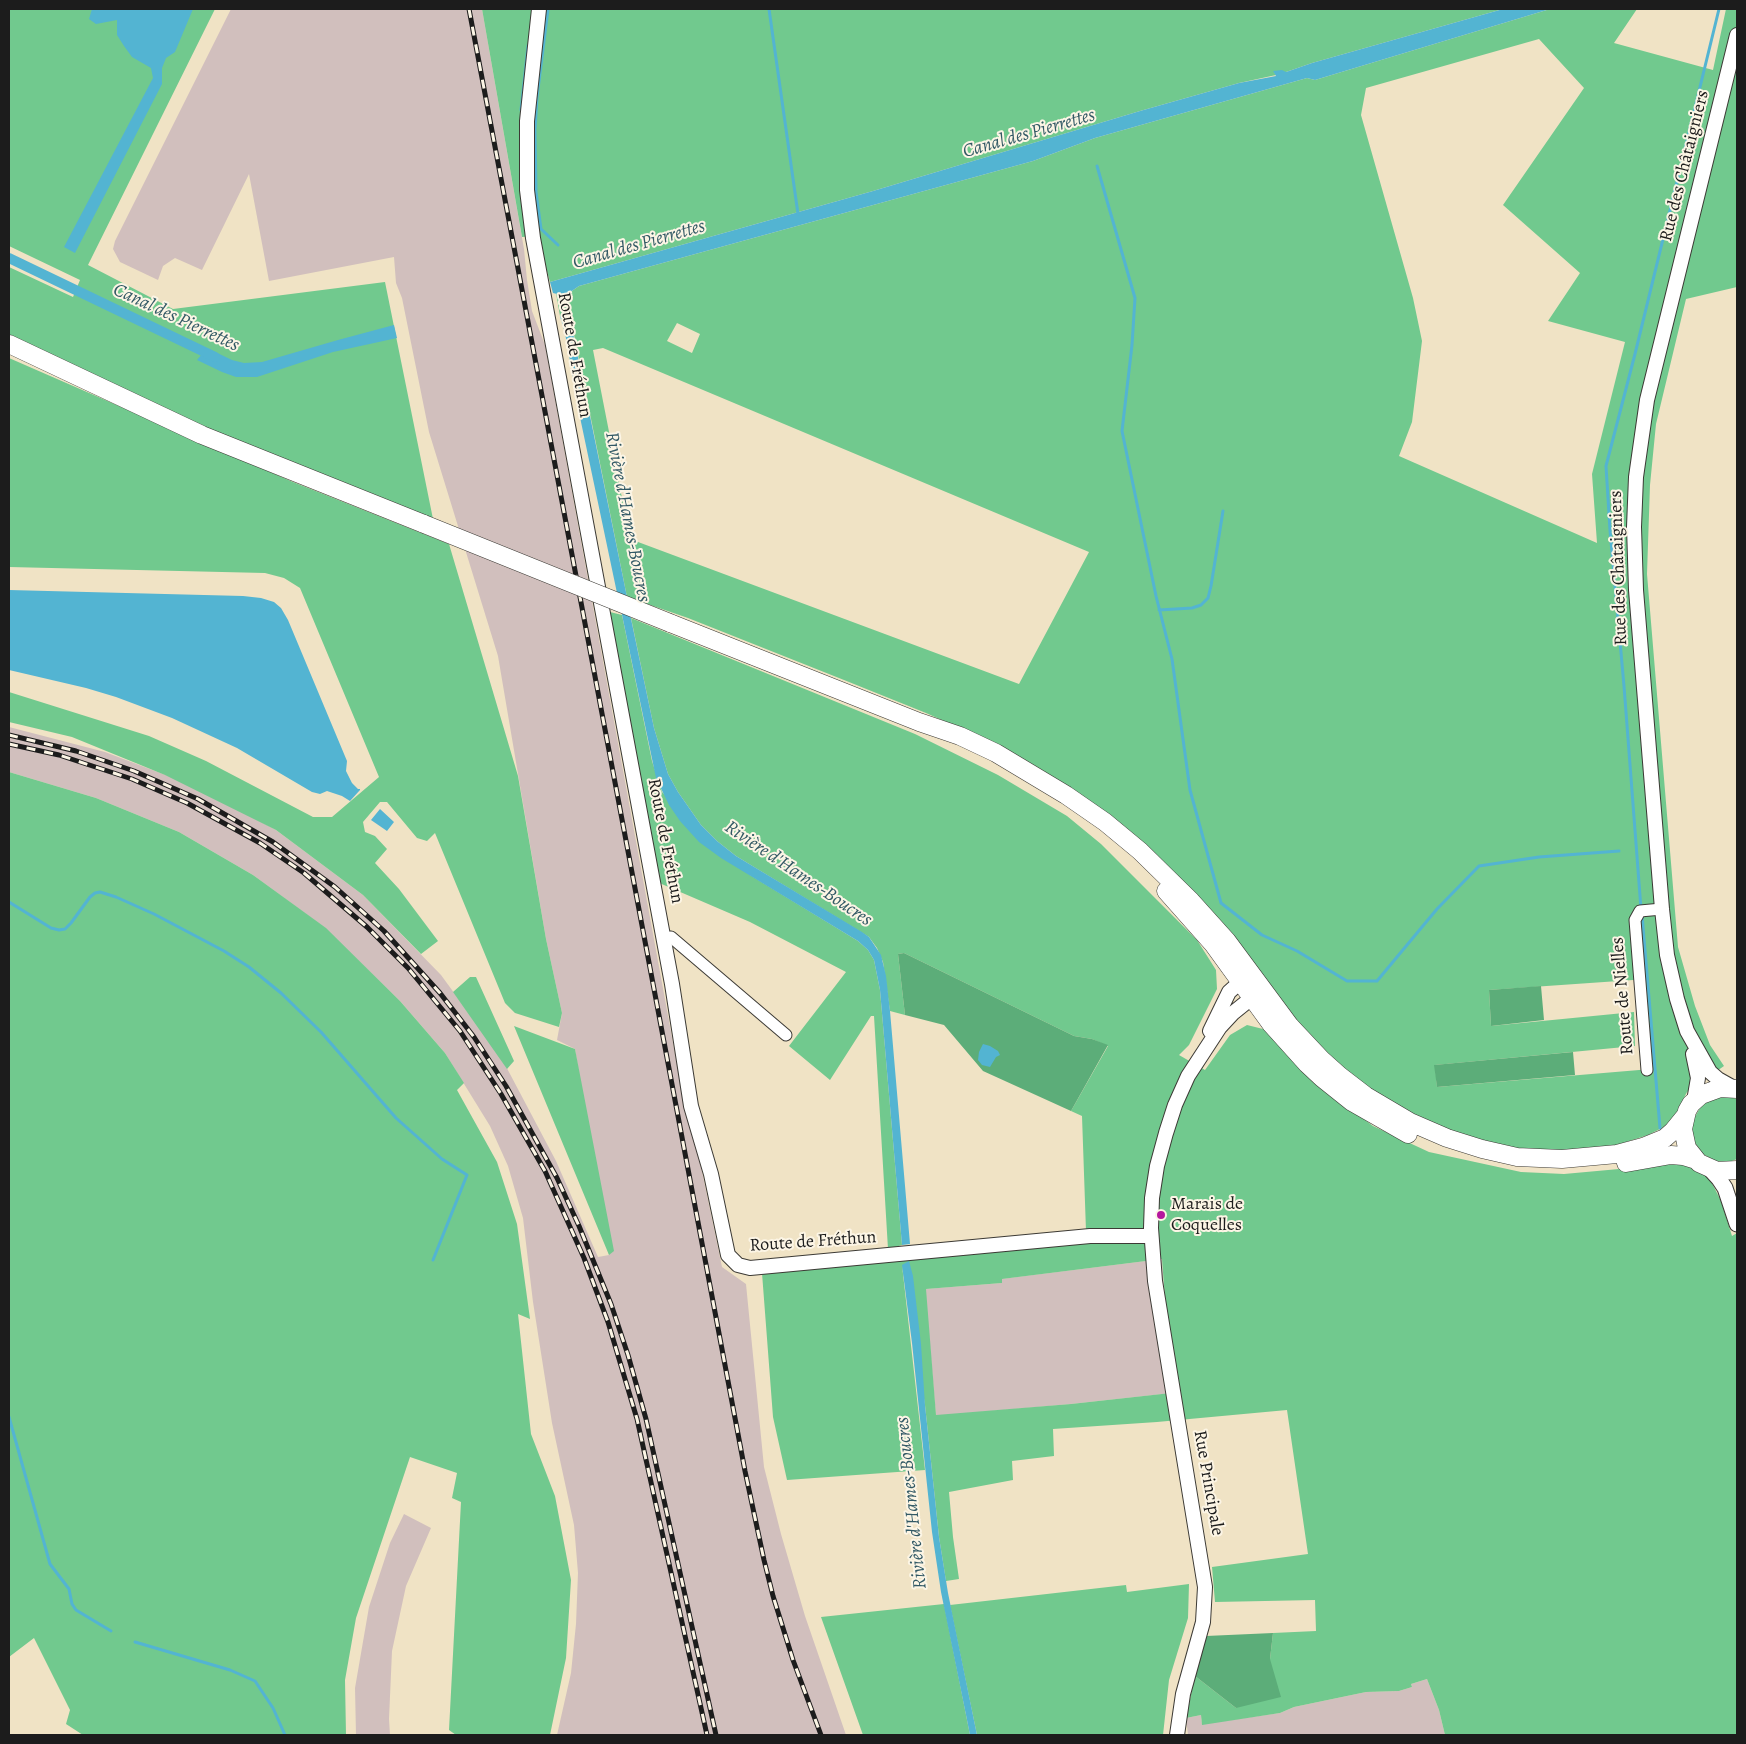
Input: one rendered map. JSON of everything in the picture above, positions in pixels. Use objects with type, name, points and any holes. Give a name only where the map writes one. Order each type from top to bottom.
[{"type":"main road","points":[[9,344],[202,435],[918,722],[951,733],[996,753],[1050,785],[1094,815],[1140,852],[1182,891],[1219,932],[1257,994],[1271,1024],[1296,1052],[1326,1082],[1344,1096],[1374,1116],[1405,1133],[1432,1145],[1485,1161],[1536,1169],[1601,1166],[1671,1155],[1683,1156],[1722,1171],[1737,1170]]},
{"type":"main road","points":[[1257,994],[1321,1059],[1376,1102],[1410,1122],[1448,1138],[1477,1148],[1517,1157],[1573,1159],[1617,1154],[1643,1147],[1660,1140],[1673,1131],[1701,1095],[1710,1090],[1736,1089]]},
{"type":"main road","points":[[1690,1108],[1683,1129],[1684,1139],[1688,1148],[1702,1164],[1719,1178],[1725,1188],[1737,1224]]},
{"type":"street","name":"Route de Fréthun","points":[[539,9],[528,107],[526,162],[529,208],[664,938],[691,1106],[711,1174],[726,1250],[730,1258],[738,1265],[754,1268],[1090,1236],[1151,1236]]},
{"type":"street","name":"Rue des Châtaigniers","points":[[1736,1089],[1710,1072],[1687,1031],[1650,910],[1634,537],[1636,477],[1640,437],[1650,384],[1737,35]]},
{"type":"street","name":"Route de Nielles","points":[[1647,1070],[1635,920],[1650,910]]},
{"type":"street","points":[[664,938],[671,937],[786,1035]]},
{"type":"street","points":[[1193,1068],[1224,1001],[1232,988],[1246,977]]},
{"type":"street","points":[[1193,1068],[1220,1027],[1233,1012],[1257,994]]},
{"type":"street","points":[[1687,1031],[1697,1071],[1698,1083],[1690,1108]]},
{"type":"street","name":"Rue Principale","points":[[1177,1735],[1183,1694],[1204,1616],[1206,1587],[1158,1303],[1151,1236],[1152,1198],[1161,1149],[1175,1105],[1193,1068]]},
{"type":"shaded area","points":[[231,9],[482,9],[524,249],[532,311],[545,345],[682,1092],[700,1162],[722,1267],[746,1284],[764,1467],[805,1616],[846,1735],[557,1735],[571,1673],[576,1624],[578,1573],[574,1525],[552,1423],[533,1302],[523,1218],[508,1166],[490,1126],[445,1053],[400,1001],[325,928],[253,875],[179,832],[96,798],[9,772],[9,727],[105,752],[192,785],[276,830],[363,895],[441,975],[501,1057],[556,1161],[598,1257],[609,1255],[575,1049],[557,1040],[562,1013],[546,939],[498,656],[429,432],[402,298],[396,283],[394,257],[269,281],[249,174],[202,270],[175,258],[163,266],[158,280],[120,262],[113,249],[115,241]]},
{"type":"shaded area","points":[[1162,1259],[1166,1312],[1181,1392],[936,1416],[925,1289],[1002,1283],[1001,1279]]},
{"type":"shaded area","points":[[404,1514],[431,1528],[406,1586],[392,1651],[390,1735],[356,1735],[355,1688],[369,1607],[390,1543]]},
{"type":"shaded area","points":[[1427,1679],[1439,1710],[1445,1735],[1188,1735],[1186,1718],[1201,1715],[1202,1724],[1280,1713],[1294,1707],[1366,1692],[1399,1691],[1412,1687],[1411,1684]]},
{"type":"green space","points":[[9,9],[215,9],[88,265],[173,309],[385,282],[433,519],[237,444],[9,337],[9,267],[73,297],[80,280],[9,246]]},
{"type":"green space","points":[[482,9],[1503,9],[1286,72],[1274,72],[1276,75],[1239,83],[1140,111],[873,191],[550,282],[537,236],[522,237]]},
{"type":"green space","points":[[1550,9],[1637,9],[1614,43],[1713,70],[1726,9],[1737,9],[1737,287],[1686,299],[1656,424],[1650,485],[1647,574],[1678,947],[1695,1006],[1710,1045],[1724,1066],[1687,1092],[1675,1116],[1666,1126],[1648,1135],[1620,1144],[1594,1150],[1527,1151],[1478,1142],[1405,1111],[1355,1079],[1323,1053],[1209,910],[995,744],[926,713],[844,680],[688,618],[627,597],[570,315],[560,316],[556,293],[566,295],[579,286],[1033,161],[1095,138],[1307,78],[1315,80]],"holes":[[[1539,39],[1584,88],[1503,205],[1580,273],[1548,321],[1625,342],[1592,474],[1597,543],[1399,456],[1412,422],[1422,341],[1413,298],[1361,115],[1366,88]],[[677,323],[700,334],[692,353],[667,341]],[[603,348],[1089,552],[1019,684],[630,539],[593,350]],[[1643,980],[1651,1069],[1437,1087],[1435,1065],[1635,1046],[1634,1012],[1491,1026],[1489,990]]]},
{"type":"green space","points":[[9,358],[293,482],[449,544],[518,776],[546,939],[562,1013],[559,1027],[515,1013],[505,1003],[435,833],[427,841],[417,838],[387,802],[380,802],[363,822],[365,832],[375,836],[387,849],[375,863],[399,889],[438,941],[421,954],[363,895],[276,830],[165,775],[72,737],[9,722],[9,692],[149,736],[206,761],[313,817],[332,817],[379,777],[300,588],[284,578],[265,573],[9,567]]},
{"type":"green space","points":[[610,612],[622,615],[652,761],[662,792],[750,875],[858,941],[868,950],[874,960],[880,990],[902,1245],[888,1249],[874,1016],[871,1016],[830,1080],[789,1046],[846,972],[750,922],[657,882]]},
{"type":"green space","points":[[631,618],[915,734],[998,775],[1067,816],[1101,844],[1197,940],[1216,970],[1217,989],[1189,1045],[1179,1055],[1205,1070],[1230,1035],[1247,1025],[1267,1030],[1310,1078],[1373,1126],[1429,1152],[1521,1172],[1564,1174],[1685,1163],[1708,1175],[1721,1201],[1732,1236],[1737,1233],[1737,1735],[1445,1735],[1439,1710],[1427,1679],[1411,1684],[1412,1687],[1399,1691],[1366,1692],[1294,1707],[1280,1713],[1202,1725],[1201,1715],[1186,1718],[1195,1676],[1236,1708],[1270,1659],[1273,1633],[1316,1631],[1315,1600],[1215,1602],[1212,1567],[1308,1554],[1287,1410],[1053,1429],[1054,1456],[1012,1461],[1013,1480],[949,1492],[959,1579],[946,1581],[939,1537],[925,1405],[902,1265],[925,1470],[787,1480],[773,1417],[762,1273],[1086,1231],[1082,1116],[1071,1111],[1108,1046],[1092,1039],[1074,1036],[904,953],[898,954],[905,1015],[890,1011],[883,962],[877,948],[869,937],[736,856],[717,841],[701,825],[678,792],[668,774],[654,728]],"holes":[[[1162,1259],[1166,1312],[1180,1392],[1071,1404],[936,1415],[926,1289],[1002,1283],[1002,1279]]]},
{"type":"green space","points":[[9,772],[96,798],[179,832],[253,875],[326,928],[400,1001],[445,1053],[464,1083],[457,1090],[497,1162],[517,1224],[530,1319],[518,1314],[531,1434],[555,1496],[571,1580],[566,1658],[550,1735],[456,1735],[449,1730],[461,1502],[452,1498],[457,1473],[410,1457],[356,1618],[345,1680],[346,1735],[83,1735],[66,1724],[70,1710],[34,1638],[9,1657]]},
{"type":"green space","points":[[904,953],[1074,1036],[1092,1039],[1108,1045],[1071,1111],[983,1071],[944,1025],[905,1015],[898,954]]},
{"type":"green space","points":[[470,977],[476,977],[514,1061],[507,1069],[453,992]]},
{"type":"green space","points":[[1541,986],[1544,1020],[1491,1026],[1489,990]]},
{"type":"green space","points":[[514,1026],[575,1049],[614,1251],[609,1255]]},
{"type":"green space","points":[[1573,1052],[1575,1075],[1437,1087],[1434,1065]]},
{"type":"green space","points":[[1720,1097],[1737,1099],[1737,1159],[1729,1162],[1715,1161],[1703,1154],[1695,1143],[1692,1129],[1693,1120],[1700,1108],[1707,1102]]},
{"type":"green space","points":[[1189,1584],[1188,1618],[1169,1680],[1163,1735],[977,1735],[950,1605],[1126,1585],[1127,1592]]},
{"type":"green space","points":[[944,1604],[970,1735],[863,1735],[821,1617]]},
{"type":"green space","points":[[1273,1633],[1270,1659],[1281,1697],[1236,1708],[1195,1676],[1206,1636]]},
{"type":"water","points":[[92,9],[193,9],[175,52],[166,58],[162,68],[162,84],[75,253],[64,247],[153,78],[151,68],[132,57],[117,35],[117,20],[96,24],[89,19]]},
{"type":"water","points":[[1503,9],[1550,9],[1315,80],[1307,78],[1095,138],[1033,161],[579,286],[566,295],[553,293],[550,282],[873,191],[1140,111],[1239,83],[1276,76],[1273,71],[1282,70],[1286,72]]},
{"type":"water","points":[[570,314],[627,597],[617,593],[581,422],[565,333],[560,316]]},
{"type":"water","points":[[394,325],[397,338],[333,352],[257,377],[236,377],[197,360],[207,348],[232,360],[244,363],[262,362]]},
{"type":"water","points":[[9,590],[243,596],[274,602],[281,608],[288,620],[347,761],[346,771],[352,783],[360,790],[350,801],[327,791],[320,794],[312,792],[237,748],[172,718],[86,688],[9,670]]},
{"type":"water","points":[[621,610],[630,614],[654,728],[668,774],[701,825],[736,856],[869,937],[881,955],[886,976],[890,1011],[910,1244],[902,1245],[880,990],[874,960],[868,950],[858,941],[721,858],[699,842],[680,821],[669,805],[656,778]]},
{"type":"water","points":[[380,809],[394,822],[387,831],[371,820]]},
{"type":"water","points":[[983,1044],[998,1051],[1000,1055],[996,1057],[990,1067],[982,1065],[978,1060]]},
{"type":"water","points":[[909,1261],[913,1276],[921,1344],[925,1405],[939,1537],[948,1593],[977,1735],[970,1735],[941,1592],[932,1532],[902,1265]]},
{"type":"waterway","points":[[548,9],[537,97],[535,130],[536,192],[541,229],[558,245]]},
{"type":"waterway","points":[[769,9],[798,214]]},
{"type":"waterway","points":[[1641,909],[1606,466],[1719,9]]},
{"type":"waterway","points":[[521,110],[528,46]]},
{"type":"waterway","points":[[1097,166],[1135,298],[1132,345],[1122,431],[1156,596],[1172,659],[1190,790],[1221,903],[1262,935],[1297,951],[1347,981],[1377,981],[1437,909],[1479,866],[1539,857],[1619,851]]},
{"type":"waterway","name":"Canal des Pierrettes","points":[[9,258],[215,357]]},
{"type":"waterway","points":[[1159,610],[1192,608],[1201,605],[1208,598],[1223,511]]},
{"type":"waterway","points":[[9,902],[51,928],[59,930],[65,929],[71,923],[95,893],[100,892],[116,897],[154,914],[224,951],[249,967],[281,993],[321,1032],[396,1118],[442,1159],[467,1175],[433,1260]]},
{"type":"waterway","points":[[1642,915],[1660,1128]]},
{"type":"waterway","points":[[9,1417],[50,1564],[69,1589],[72,1604],[76,1610],[111,1631]]},
{"type":"waterway","points":[[135,1642],[230,1670],[255,1681],[273,1708],[285,1735]]},
{"type":"railway","points":[[469,9],[745,1471],[773,1596],[793,1660],[821,1735]]},
{"type":"railway","points":[[9,735],[76,751],[134,771],[198,799],[273,842],[335,887],[384,931],[440,993],[474,1037],[506,1086],[557,1178],[611,1304],[646,1419],[716,1735]]},
{"type":"railway","points":[[9,744],[59,755],[132,779],[187,803],[260,843],[304,873],[367,927],[408,968],[460,1031],[501,1094],[545,1171],[584,1258],[608,1322],[637,1419],[707,1735]]},
{"type":"place","name":"Marais de Coquelles","points":[[1161,1215]]},
{"type":"water label","name":"Rivière d'Hames-Boucres","points":[[627,517]]},
{"type":"water label","name":"Rivière d'Hames-Boucres","points":[[798,874]]},
{"type":"water label","name":"Rivière d'Hames-Boucres","points":[[912,1503]]}]
